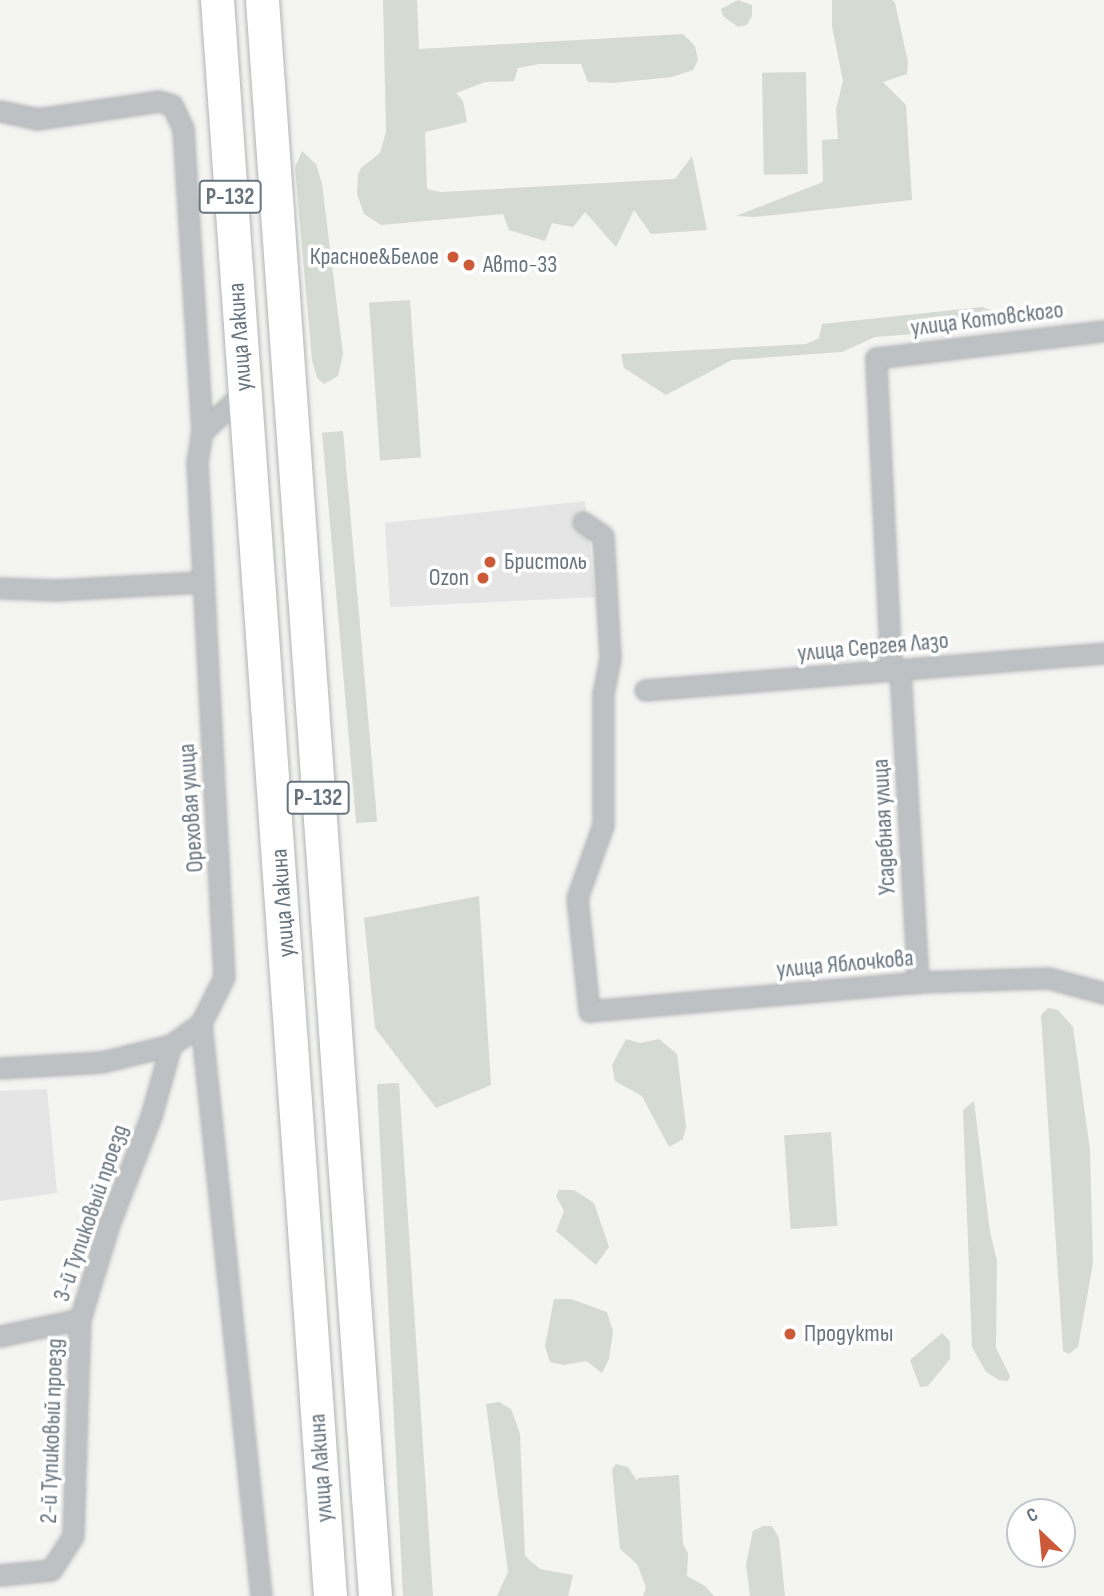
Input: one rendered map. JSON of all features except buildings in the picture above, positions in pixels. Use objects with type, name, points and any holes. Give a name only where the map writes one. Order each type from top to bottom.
[{"type":"highway","name":"улица Лакина","points":[[217,0],[330,1596]]},
{"type":"highway","name":"улица Лакина","points":[[262,0],[375,1596]]},
{"type":"street","name":"Ореховая улица","points":[[0,111],[37,119],[159,101],[172,105],[183,129],[202,432],[197,462],[201,582],[224,977],[201,1023],[171,1045],[102,1062],[0,1069]]},
{"type":"street","name":"улица Котовского","points":[[876,358],[1104,331]]},
{"type":"street","name":"Усадебная улица","points":[[876,358],[918,982]]},
{"type":"street","points":[[202,432],[243,393]]},
{"type":"street","name":"улица Яблочкова","points":[[583,522],[603,536],[610,658],[603,694],[603,825],[578,898],[589,1011],[918,982],[1048,978],[1104,993]]},
{"type":"street","points":[[0,588],[55,590],[201,582]]},
{"type":"street","name":"улица Сергея Лазо","points":[[645,690],[1104,653]]},
{"type":"street","points":[[201,1023],[261,1596]]},
{"type":"street","name":"3-й Тупиковый проезд","points":[[0,1336],[80,1319],[109,1224],[151,1116],[171,1045]]},
{"type":"street","name":"2-й Тупиковый проезд","points":[[0,1575],[51,1570],[73,1536],[80,1319]]},
{"type":"shaded area","points":[[383,0],[417,0],[419,49],[683,34],[695,46],[698,60],[693,70],[672,77],[613,83],[588,82],[581,64],[539,64],[518,68],[514,81],[485,82],[456,93],[463,101],[467,122],[425,132],[427,189],[441,192],[675,179],[692,156],[707,230],[651,234],[634,210],[616,247],[585,212],[573,227],[552,223],[545,241],[509,230],[503,214],[381,225],[364,214],[357,194],[358,174],[361,168],[380,153],[386,132]]},
{"type":"shaded area","points":[[738,0],[752,5],[752,16],[747,25],[738,27],[723,16],[721,9]]},
{"type":"shaded area","points":[[832,0],[892,0],[895,3],[908,62],[907,74],[883,82],[906,105],[912,200],[754,217],[736,216],[823,182],[822,140],[838,139],[836,109],[843,81],[832,26]]},
{"type":"shaded area","points":[[806,72],[808,174],[764,175],[762,73]]},
{"type":"shaded area","points":[[302,151],[316,164],[322,184],[343,354],[338,376],[324,384],[317,378],[312,360],[295,168]]},
{"type":"shaded area","points":[[410,300],[421,458],[380,460],[369,303]]},
{"type":"shaded area","points":[[982,307],[1001,314],[993,323],[979,329],[875,337],[842,352],[732,360],[666,395],[624,368],[621,354],[806,344],[819,338],[822,324]]},
{"type":"shaded area","points":[[343,431],[377,822],[356,823],[322,433]]},
{"type":"shaded area","points":[[585,501],[595,597],[390,607],[385,523]]},
{"type":"shaded area","points":[[479,896],[491,1085],[436,1108],[375,1028],[364,918]]},
{"type":"shaded area","points":[[1048,1008],[1058,1010],[1073,1027],[1090,1150],[1093,1263],[1078,1347],[1069,1354],[1063,1351],[1041,1015]]},
{"type":"shaded area","points":[[626,1039],[640,1043],[659,1039],[677,1054],[686,1127],[683,1139],[669,1147],[642,1096],[615,1081],[612,1065]]},
{"type":"shaded area","points":[[399,1083],[433,1596],[403,1596],[377,1084]]},
{"type":"shaded area","points":[[47,1089],[57,1193],[0,1201],[0,1091]]},
{"type":"shaded area","points":[[974,1101],[990,1232],[997,1261],[996,1348],[1010,1376],[1008,1381],[999,1380],[986,1372],[972,1347],[963,1110]]},
{"type":"shaded area","points":[[831,1132],[838,1226],[791,1229],[784,1135]]},
{"type":"shaded area","points":[[559,1190],[574,1190],[594,1203],[609,1247],[596,1265],[556,1231],[564,1211],[556,1196]]},
{"type":"shaded area","points":[[554,1299],[571,1299],[607,1312],[613,1331],[609,1359],[602,1373],[586,1361],[564,1365],[550,1362],[545,1346]]},
{"type":"shaded area","points":[[942,1333],[950,1341],[950,1359],[928,1386],[920,1387],[910,1360]]},
{"type":"shaded area","points":[[499,1402],[511,1409],[520,1434],[525,1556],[540,1569],[573,1575],[568,1596],[497,1596],[508,1572],[486,1404]]},
{"type":"shaded area","points":[[616,1464],[628,1467],[637,1481],[638,1478],[679,1475],[683,1544],[688,1553],[687,1576],[705,1586],[714,1596],[643,1596],[646,1587],[637,1564],[620,1549],[612,1469]]},
{"type":"shaded area","points":[[763,1526],[772,1526],[779,1538],[785,1596],[750,1596],[746,1564],[753,1531]]},
{"type":"place","name":"Красное&Белое","points":[[453,257]]},
{"type":"place","name":"Авто-33","points":[[469,265]]},
{"type":"place","name":"Бристоль","points":[[490,562]]},
{"type":"place","name":"Ozon","points":[[483,578]]},
{"type":"place","name":"Продукты","points":[[790,1334]]}]
